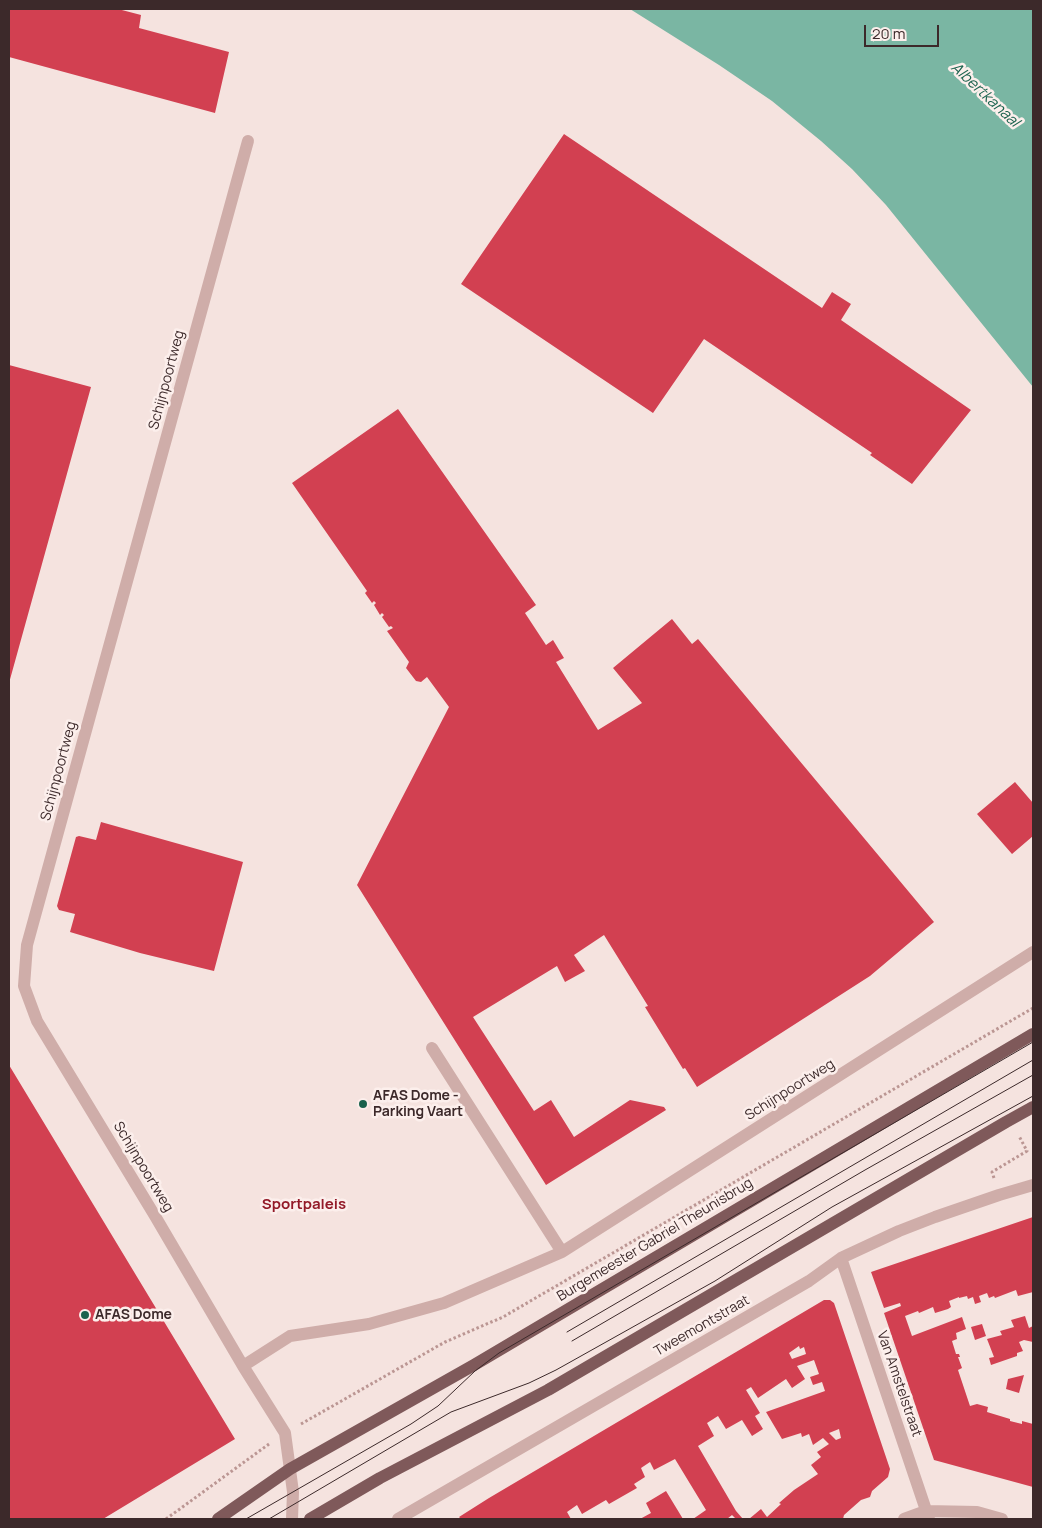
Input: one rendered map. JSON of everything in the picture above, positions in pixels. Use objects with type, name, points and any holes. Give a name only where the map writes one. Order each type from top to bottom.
[{"type":"main road","name":"Burgemeester Gabriel Theunisbrug","points":[[290,1469],[474,1365],[1033,1034]]},
{"type":"main road","points":[[310,1519],[380,1478],[548,1390],[1033,1107]]},
{"type":"main road","points":[[218,1519],[290,1469]]},
{"type":"street","name":"Schijnpoortweg","points":[[248,141],[27,945],[24,986],[37,1021],[285,1433],[293,1492],[292,1519]]},
{"type":"street","name":"Schijnpoortweg","points":[[243,1366],[290,1336],[369,1324],[444,1303],[562,1252],[1033,952]]},
{"type":"street","points":[[432,1048],[562,1252]]},
{"type":"street","name":"Tweemontstraat","points":[[398,1519],[809,1281],[841,1258],[899,1231],[935,1217],[1033,1185]]},
{"type":"street","name":"Van Amstelstraat","points":[[841,1258],[928,1515]]},
{"type":"street","points":[[904,1519],[928,1515],[977,1512],[1002,1519]]},
{"type":"path","points":[[166,1519],[285,1433],[445,1342],[503,1317],[1033,1008]]},
{"type":"path","points":[[992,1172],[1028,1151],[1019,1136]]},
{"type":"water","name":"Albertkanaal","points":[[630,9],[1033,9],[1033,387],[886,205],[852,169],[772,101]]},
{"type":"building","points":[[9,9],[118,9],[141,15],[139,28],[229,52],[215,113],[9,57]]},
{"type":"building","points":[[564,134],[822,308],[832,292],[851,304],[841,320],[971,410],[912,484],[870,455],[872,453],[704,339],[653,413],[461,284]]},
{"type":"building","points":[[9,365],[91,387],[9,683]]},
{"type":"building","points":[[398,409],[536,605],[525,613],[546,645],[553,640],[564,658],[556,662],[598,730],[642,703],[613,668],[672,619],[692,644],[698,639],[934,922],[870,976],[697,1087],[685,1068],[683,1069],[645,1007],[648,1006],[604,935],[574,955],[585,971],[565,982],[557,966],[473,1017],[534,1111],[551,1100],[574,1137],[630,1100],[664,1107],[666,1110],[546,1185],[357,885],[449,707],[427,677],[421,682],[416,681],[406,668],[409,662],[387,631],[393,628],[389,627],[382,617],[384,615],[382,613],[380,615],[374,605],[376,603],[374,601],[372,603],[365,593],[367,591],[292,483]]},
{"type":"building","points":[[1015,782],[1033,803],[1033,836],[1012,854],[977,814]]},
{"type":"building","points":[[101,822],[243,862],[214,971],[140,953],[70,932],[75,914],[59,910],[57,906],[76,837],[96,840]]},
{"type":"building","name":"AFAS Dome","points":[[9,1065],[235,1439],[103,1519],[9,1519]]},
{"type":"building","points":[[1033,1217],[1033,1292],[1018,1296],[1016,1290],[995,1298],[994,1296],[989,1298],[987,1293],[979,1296],[981,1302],[975,1304],[973,1297],[968,1299],[967,1296],[959,1297],[949,1301],[951,1307],[948,1309],[935,1313],[933,1307],[905,1316],[912,1336],[962,1317],[966,1329],[956,1333],[957,1339],[952,1341],[956,1354],[959,1354],[960,1357],[958,1357],[962,1368],[958,1370],[970,1406],[977,1404],[988,1407],[987,1412],[1010,1419],[1010,1421],[1022,1424],[1022,1421],[1033,1424],[1033,1487],[934,1460],[884,1313],[901,1306],[900,1303],[884,1308],[871,1272]]},
{"type":"building","points":[[824,1300],[830,1300],[834,1303],[890,1469],[888,1477],[872,1491],[870,1497],[861,1500],[844,1515],[843,1519],[749,1519],[761,1509],[767,1517],[794,1490],[818,1474],[811,1465],[821,1457],[817,1452],[829,1444],[823,1438],[813,1445],[809,1434],[802,1437],[801,1433],[782,1439],[766,1412],[825,1391],[822,1382],[813,1385],[810,1377],[819,1374],[814,1360],[797,1366],[805,1379],[792,1388],[786,1379],[758,1398],[751,1387],[746,1390],[760,1413],[755,1416],[763,1429],[752,1436],[742,1420],[726,1429],[718,1416],[707,1423],[714,1436],[698,1446],[736,1511],[743,1519],[736,1519],[732,1515],[727,1519],[693,1519],[706,1510],[675,1459],[654,1470],[650,1462],[641,1468],[645,1477],[634,1484],[637,1488],[609,1504],[606,1500],[582,1514],[577,1505],[567,1512],[571,1519],[461,1519],[459,1517]],"holes":[[[799,1346],[800,1349],[804,1347],[806,1354],[792,1359],[789,1353]],[[839,1429],[841,1438],[836,1440],[829,1433]]]},
{"type":"building","points":[[1025,1316],[1029,1328],[1033,1326],[1033,1342],[1024,1340],[1019,1342],[1023,1351],[1017,1353],[1017,1356],[991,1365],[989,1358],[994,1357],[987,1339],[1002,1335],[1000,1331],[1014,1327],[1011,1320]]},
{"type":"building","points":[[982,1324],[986,1336],[975,1340],[971,1327]]},
{"type":"building","points":[[1024,1375],[1019,1393],[1006,1389],[1008,1379]]},
{"type":"building","points":[[666,1491],[683,1519],[640,1519],[651,1513],[646,1503]]},
{"type":"tram line","points":[[246,1519],[411,1424],[438,1406],[475,1371],[499,1353],[1033,1042]]},
{"type":"tram line","points":[[567,1332],[1033,1060]]},
{"type":"tram line","points":[[572,1341],[865,1170],[1033,1075]]},
{"type":"tram line","points":[[269,1519],[451,1412],[529,1383],[556,1370],[715,1281],[832,1207],[1033,1096]]},
{"type":"place","name":"AFAS Dome - Parking Vaart","points":[[363,1104]]},
{"type":"place","name":"AFAS Dome","points":[[85,1315]]},
{"type":"district","name":"Sportpaleis","points":[[304,1205]]}]
